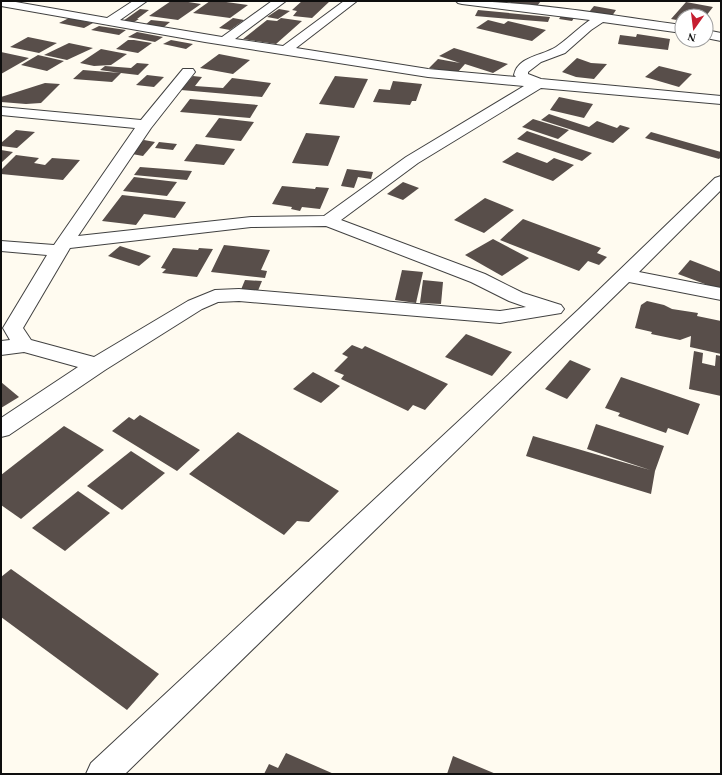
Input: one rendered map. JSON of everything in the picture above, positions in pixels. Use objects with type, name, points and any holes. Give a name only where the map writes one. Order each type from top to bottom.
[{"type":"street","points":[[110,21],[141,1]]},
{"type":"street","points":[[224,41],[280,1]]},
{"type":"street","points":[[285,51],[352,1]]},
{"type":"street","points":[[462,1],[572,12],[601,18],[674,28]]},
{"type":"street","points":[[1,3],[224,41],[428,73],[721,100]]},
{"type":"street","points":[[539,83],[527,80],[521,75],[522,70],[536,59],[560,50],[587,27],[601,18]]},
{"type":"street","points":[[24,345],[13,328],[61,247],[145,125],[188,72]]},
{"type":"street","points":[[328,221],[412,160],[474,121],[539,83]]},
{"type":"street","points":[[1,111],[145,125]]},
{"type":"street","points":[[102,774],[586,314],[721,181]]},
{"type":"street","points":[[1,246],[61,247],[251,222],[328,221],[478,278],[516,297],[554,309],[586,314]]},
{"type":"street","points":[[624,275],[721,294]]},
{"type":"street","points":[[1,429],[97,365],[195,305],[215,296],[239,295],[500,317],[554,309]]},
{"type":"street","points":[[1,348],[24,345],[97,365]]},
{"type":"building","points":[[171,1],[201,4],[178,20],[149,16]]},
{"type":"building","points":[[210,1],[248,5],[230,18],[193,13]]},
{"type":"building","points":[[302,1],[330,1],[312,18],[293,16],[297,11],[292,10]]},
{"type":"building","points":[[512,1],[541,1],[537,6],[510,3]]},
{"type":"building","points":[[686,2],[713,7],[712,8],[681,8]]},
{"type":"building","points":[[594,6],[616,10],[612,16],[589,12]]},
{"type":"building","points":[[140,9],[149,10],[134,22],[123,21]]},
{"type":"building","points":[[279,9],[290,11],[278,19],[267,17]]},
{"type":"building","points":[[478,10],[550,17],[548,22],[475,16]]},
{"type":"building","points":[[561,16],[574,18],[572,21],[559,19]]},
{"type":"building","points":[[69,18],[93,23],[84,28],[59,23]]},
{"type":"building","points":[[233,18],[244,20],[230,30],[219,28]]},
{"type":"building","points":[[281,18],[302,21],[276,44],[243,39],[267,20],[277,21]]},
{"type":"building","points":[[151,20],[170,22],[164,27],[145,25]]},
{"type":"building","points":[[488,20],[504,24],[508,21],[546,30],[532,41],[476,28]]},
{"type":"building","points":[[99,26],[126,30],[119,35],[91,30]]},
{"type":"building","points":[[137,32],[163,37],[155,42],[128,37]]},
{"type":"building","points":[[637,34],[670,39],[668,50],[618,44],[620,35],[636,37]]},
{"type":"building","points":[[28,37],[57,43],[39,53],[10,47]]},
{"type":"building","points":[[128,40],[152,43],[138,53],[116,49]]},
{"type":"building","points":[[171,40],[193,44],[186,49],[163,44]]},
{"type":"building","points":[[69,43],[93,48],[67,60],[44,55]]},
{"type":"building","points":[[454,48],[508,64],[493,73],[465,64],[457,73],[429,68],[438,59],[460,63],[439,56]]},
{"type":"building","points":[[101,49],[127,54],[111,65],[94,66],[80,63]]},
{"type":"building","points":[[1,52],[29,58],[1,74]]},
{"type":"building","points":[[219,54],[250,60],[233,74],[200,68]]},
{"type":"building","points":[[38,55],[64,61],[47,71],[21,65]]},
{"type":"building","points":[[577,58],[591,63],[607,64],[594,79],[576,77],[562,72]]},
{"type":"building","points":[[137,63],[149,64],[138,75],[121,73],[112,82],[73,79],[83,70],[120,73],[100,70],[105,66],[131,68]]},
{"type":"building","points":[[659,66],[692,74],[679,87],[645,77]]},
{"type":"building","points":[[147,75],[164,77],[154,87],[136,85]]},
{"type":"building","points":[[193,76],[202,77],[195,86],[223,88],[232,78],[271,83],[262,97],[181,90]]},
{"type":"building","points":[[335,76],[368,79],[354,108],[319,104]]},
{"type":"building","points":[[393,81],[422,84],[416,101],[412,101],[410,105],[373,102],[379,89],[390,90]]},
{"type":"building","points":[[45,83],[60,84],[41,103],[26,104],[1,102],[1,97]]},
{"type":"building","points":[[559,97],[593,104],[584,118],[550,110]]},
{"type":"building","points":[[190,99],[258,105],[250,118],[180,112]]},
{"type":"building","points":[[549,114],[589,127],[597,121],[617,128],[620,125],[630,128],[613,143],[541,120]]},
{"type":"building","points":[[219,118],[254,122],[241,141],[205,137]]},
{"type":"building","points":[[533,119],[569,130],[558,139],[522,127]]},
{"type":"building","points":[[16,130],[35,132],[17,148],[1,146],[1,143]]},
{"type":"building","points":[[527,131],[592,153],[582,161],[517,139]]},
{"type":"building","points":[[651,132],[721,152],[721,157],[719,159],[645,138]]},
{"type":"building","points":[[306,133],[340,136],[328,166],[292,163]]},
{"type":"building","points":[[144,140],[155,142],[143,156],[132,154]]},
{"type":"building","points":[[159,142],[177,144],[173,150],[155,148]]},
{"type":"building","points":[[196,144],[235,149],[224,165],[184,161]]},
{"type":"building","points":[[1,150],[13,152],[1,163]]},
{"type":"building","points":[[517,152],[547,163],[554,158],[574,165],[553,181],[502,162]]},
{"type":"building","points":[[16,155],[39,158],[34,163],[45,165],[52,158],[80,160],[63,180],[1,174],[1,170]]},
{"type":"building","points":[[140,167],[192,171],[187,180],[134,175]]},
{"type":"building","points":[[347,169],[373,172],[371,179],[358,177],[354,188],[341,186]]},
{"type":"building","points":[[134,177],[177,182],[167,196],[123,191]]},
{"type":"building","points":[[403,182],[419,188],[403,200],[387,194]]},
{"type":"building","points":[[282,186],[315,189],[316,187],[329,188],[320,209],[302,207],[300,211],[291,209],[292,207],[272,204]]},
{"type":"building","points":[[122,195],[186,202],[175,218],[144,214],[136,225],[102,221]]},
{"type":"building","points":[[485,198],[514,210],[484,233],[454,220]]},
{"type":"building","points":[[523,219],[601,248],[597,253],[607,257],[599,265],[588,261],[579,271],[500,240]]},
{"type":"building","points":[[493,239],[529,258],[502,276],[465,255]]},
{"type":"building","points":[[224,245],[270,250],[261,270],[267,271],[265,278],[211,272]]},
{"type":"building","points":[[120,246],[151,256],[139,266],[108,256]]},
{"type":"building","points":[[173,248],[198,250],[199,248],[213,249],[197,277],[162,273],[166,269],[161,268]]},
{"type":"building","points":[[690,260],[721,272],[721,290],[678,274]]},
{"type":"building","points":[[402,270],[423,272],[416,303],[395,300]]},
{"type":"building","points":[[245,280],[262,281],[257,293],[240,292]]},
{"type":"building","points":[[423,280],[443,282],[441,304],[420,303]]},
{"type":"building","points":[[647,301],[664,305],[672,309],[698,313],[697,316],[721,321],[721,354],[690,347],[691,336],[680,340],[651,334],[652,332],[635,328],[641,305]]},
{"type":"building","points":[[466,334],[512,352],[492,376],[445,357]]},
{"type":"building","points":[[352,345],[362,349],[365,346],[448,384],[425,410],[413,405],[408,411],[341,379],[344,375],[334,371],[348,357],[342,354]]},
{"type":"building","points":[[694,351],[703,353],[702,363],[715,366],[716,355],[721,356],[721,396],[689,389]]},
{"type":"building","points":[[570,360],[591,369],[567,399],[545,389]]},
{"type":"building","points":[[313,372],[340,386],[321,403],[293,389]]},
{"type":"building","points":[[621,377],[700,404],[688,435],[668,428],[666,433],[618,416],[620,413],[605,408]]},
{"type":"building","points":[[1,382],[19,397],[1,408]]},
{"type":"building","points":[[140,415],[200,450],[177,471],[112,431],[129,417],[134,420]]},
{"type":"building","points":[[596,424],[664,446],[655,471],[651,494],[526,456],[533,436],[650,470],[587,449]]},
{"type":"building","points":[[64,426],[104,450],[21,519],[1,505],[1,475]]},
{"type":"building","points":[[238,432],[339,491],[309,522],[297,521],[284,535],[189,474]]},
{"type":"building","points":[[131,451],[165,473],[122,510],[87,486]]},
{"type":"building","points":[[78,491],[110,513],[65,551],[32,528]]},
{"type":"building","points":[[11,569],[159,674],[127,710],[1,617],[1,577]]},
{"type":"building","points":[[286,753],[334,774],[264,774],[269,764],[278,768]]},
{"type":"building","points":[[453,756],[496,774],[447,774]]}]
